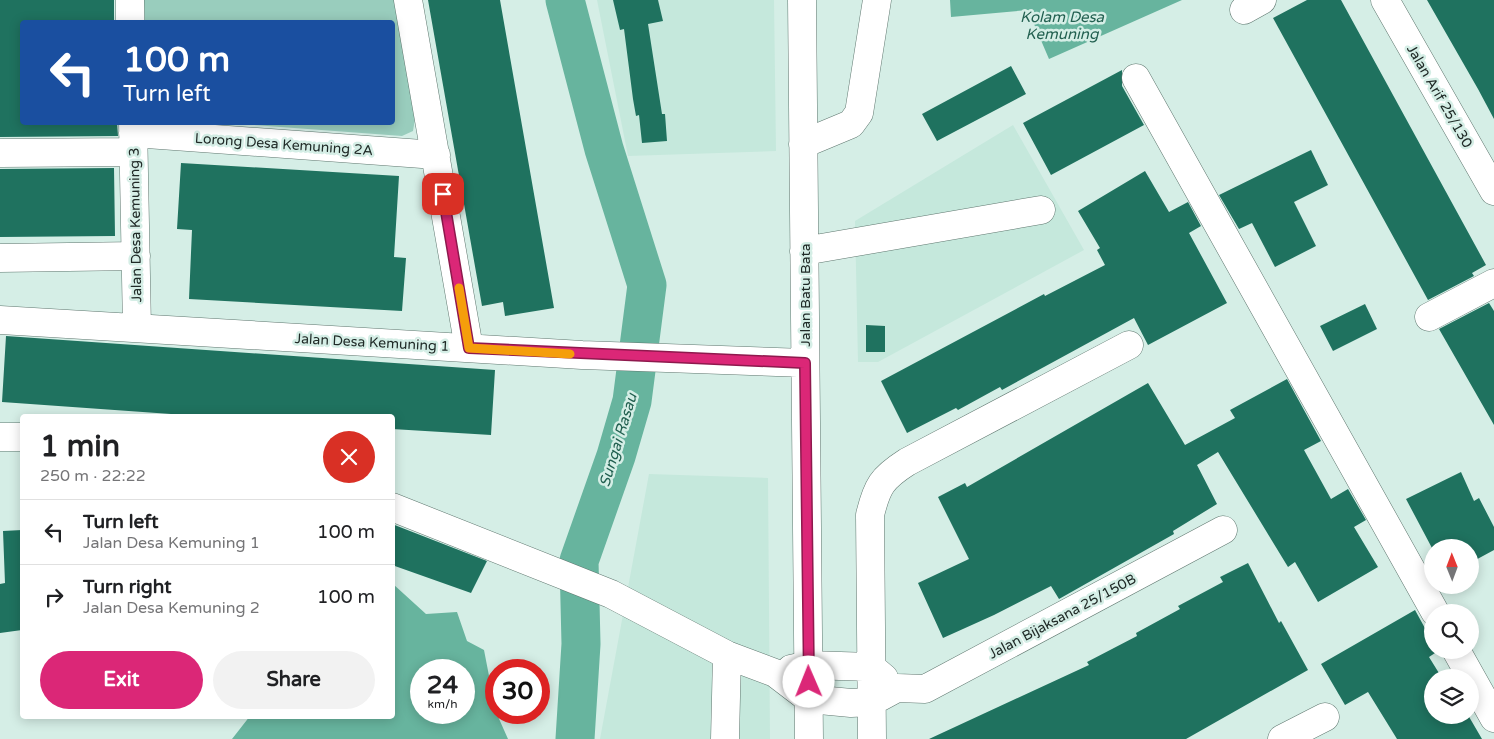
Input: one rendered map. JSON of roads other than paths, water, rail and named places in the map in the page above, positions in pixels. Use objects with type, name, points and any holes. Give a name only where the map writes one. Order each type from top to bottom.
[{"type":"street","points":[[130,0],[130,20]]},
{"type":"street","points":[[408,0],[469,348]]},
{"type":"street","name":"Jalan Batu Bata","points":[[802,0],[809,739]]},
{"type":"street","points":[[803,144],[850,124],[859,113],[877,0]]},
{"type":"street","name":"Jalan Arif 25/130","points":[[1385,0],[1494,191]]},
{"type":"street","points":[[1136,78],[1431,604]]},
{"type":"street","name":"Lorong Desa Kemuning 2A","points":[[0,153],[133,136],[436,155]]},
{"type":"street","name":"Jalan Desa Kemuning 3","points":[[133,136],[138,328]]},
{"type":"street","points":[[804,251],[1041,210]]},
{"type":"street","points":[[0,258],[136,256]]},
{"type":"street","points":[[1429,317],[1494,283]]},
{"type":"street","name":"Jalan Desa Kemuning 1","points":[[0,320],[582,355],[805,363]]},
{"type":"street","points":[[872,739],[870,515],[876,491],[882,481],[907,462],[1129,345]]},
{"type":"street","points":[[0,437],[20,437]]},
{"type":"street","points":[[395,508],[611,594],[727,655],[775,673],[809,700],[850,704],[871,702],[897,688],[870,668],[809,665],[775,673]]},
{"type":"street","name":"Jalan Bijaksana 25/150B","points":[[897,688],[925,689],[1223,530]]},
{"type":"street","points":[[725,739],[727,655]]},
{"type":"street","points":[[1461,659],[1494,718]]},
{"type":"street","points":[[1282,739],[1325,718]]},
{"type":"water","name":"Kolam Desa Kemuning","points":[[950,0],[1182,0],[1049,59],[1028,10],[951,17]]},
{"type":"water","points":[[395,586],[426,614],[457,612],[467,641],[484,650],[486,659],[485,724],[501,724],[508,739],[232,739],[248,719],[395,719]]},
{"type":"waterway","name":"Sungai Rasau","points":[[565,0],[604,149],[647,285],[632,401],[616,456],[579,561],[581,644],[575,739]]}]
